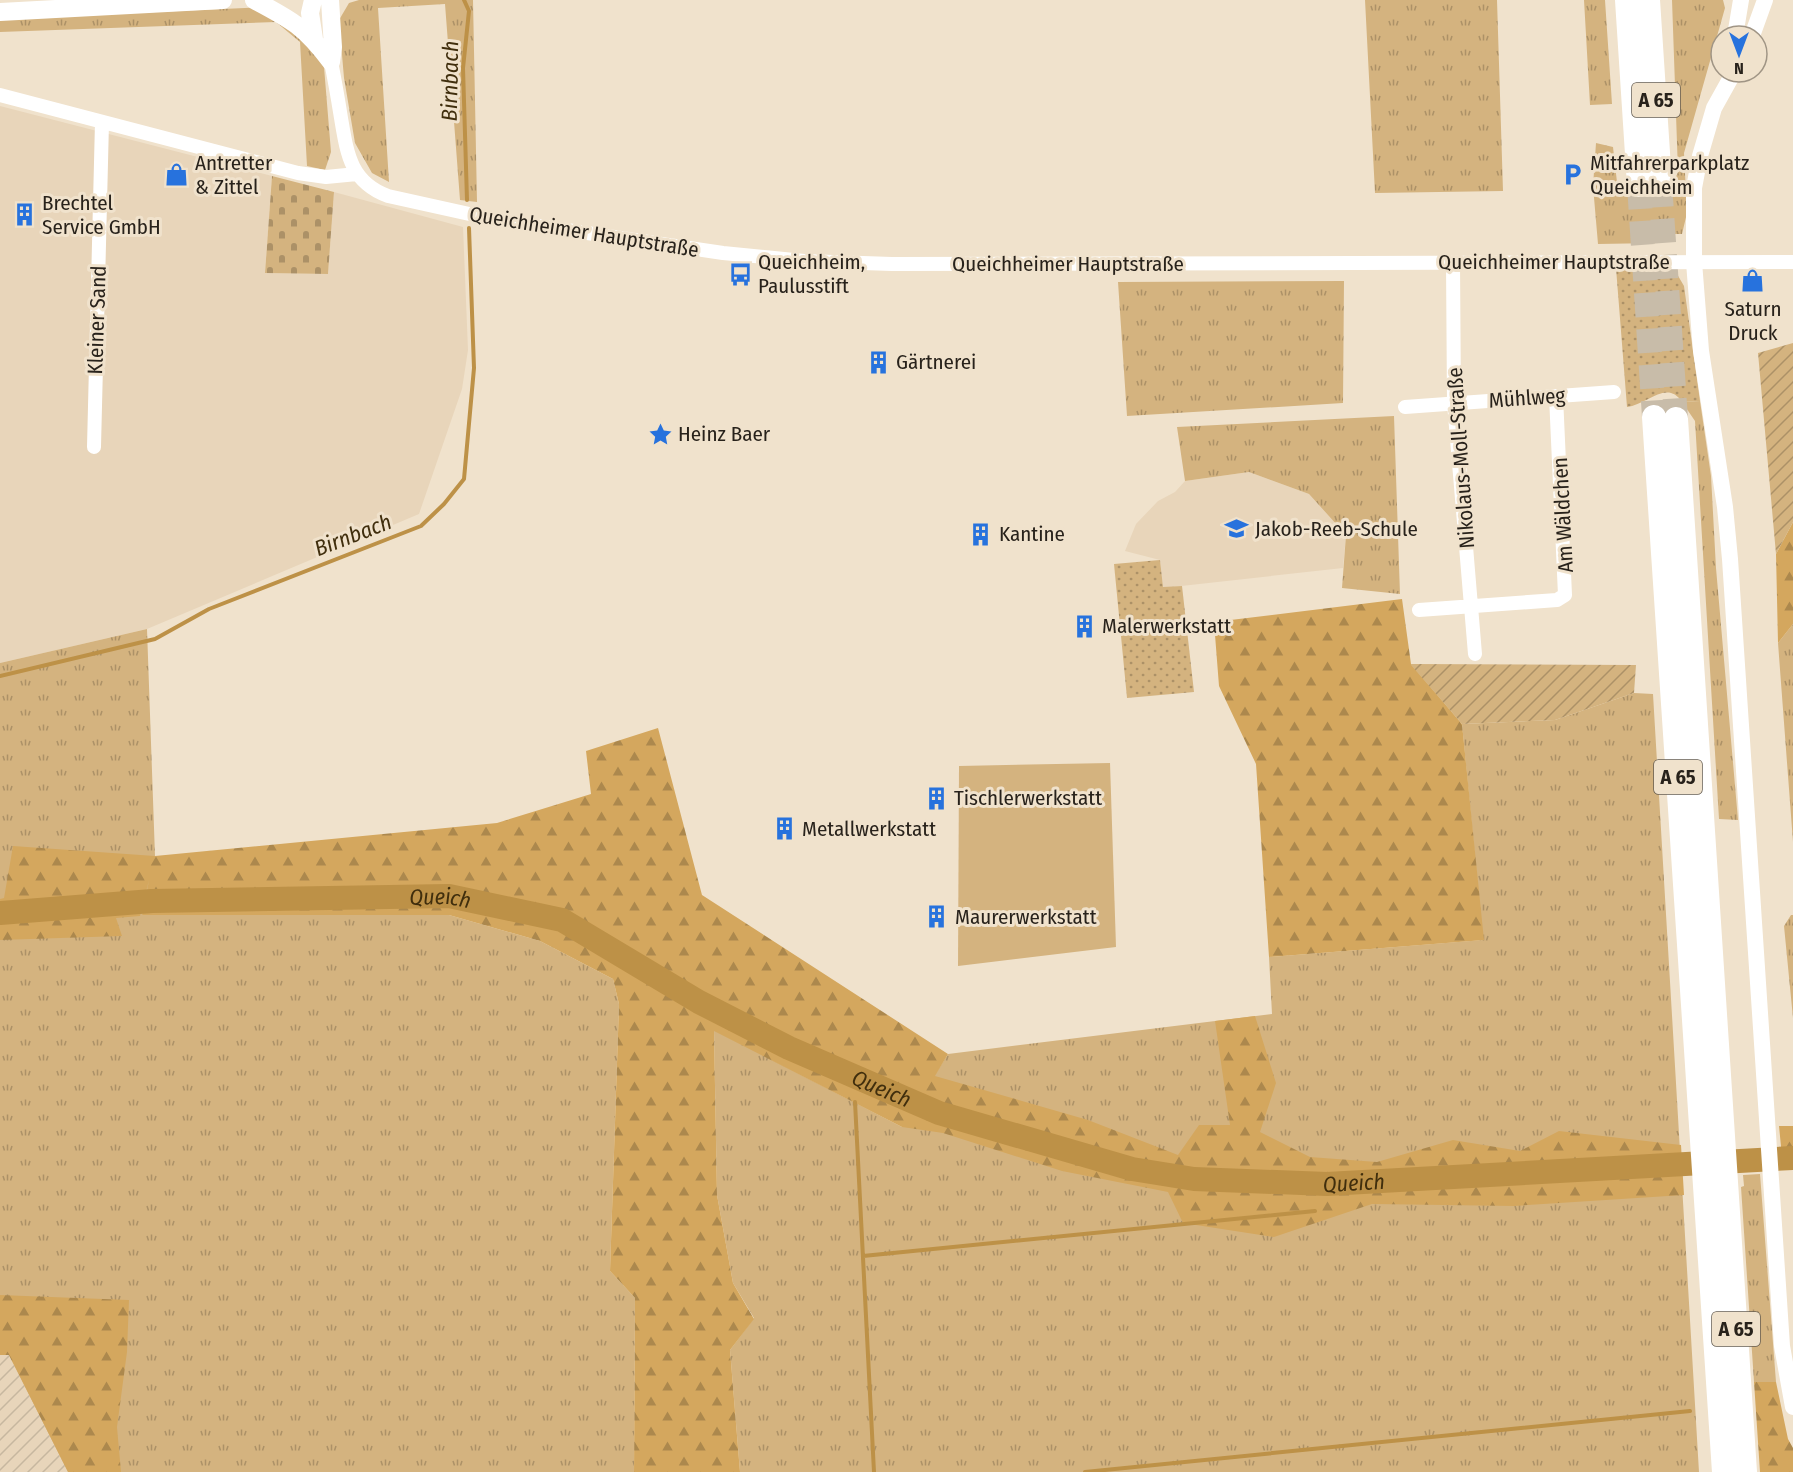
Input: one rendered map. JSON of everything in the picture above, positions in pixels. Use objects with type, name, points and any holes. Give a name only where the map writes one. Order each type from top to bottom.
[{"type":"highway","name":"A 65","points":[[1627,0],[1649,184],[1648,0]]},
{"type":"highway","name":"A 65","points":[[1665,418],[1712,1135],[1745,1472]]},
{"type":"highway","name":"A 65","points":[[1716,1187],[1724,1472]]},
{"type":"main road","points":[[0,12],[223,0]]},
{"type":"main road","points":[[254,0],[293,21],[314,39],[331,62]]},
{"type":"main road","points":[[313,0],[310,13],[314,39]]},
{"type":"main road","points":[[330,0],[333,47],[331,62]]},
{"type":"street","points":[[1737,24],[1741,0]]},
{"type":"street","points":[[1756,24],[1765,0]]},
{"type":"street","name":"Queichheimer Hauptstraße","points":[[331,62],[347,156],[357,174],[381,193],[472,216],[705,250],[785,259],[892,264],[1793,262]]},
{"type":"street","points":[[1720,97],[1723,84]]},
{"type":"street","points":[[1727,84],[1707,127],[1696,177],[1694,262],[1702,360],[1723,496],[1730,559],[1782,1346],[1793,1407]]},
{"type":"street","points":[[0,95],[298,173],[326,177],[357,174]]},
{"type":"street","name":"Kleiner Sand","points":[[94,447],[102,122]]},
{"type":"street","name":"Nikolaus-Moll-Straße","points":[[1453,262],[1454,403],[1475,654]]},
{"type":"street","name":"Mühlweg","points":[[1405,407],[1614,392]]},
{"type":"street","name":"Am Wäldchen","points":[[1419,610],[1557,600],[1565,595],[1556,396]]},
{"type":"shaded area","points":[[0,106],[272,176],[265,273],[328,274],[334,192],[463,227],[468,350],[462,389],[419,514],[147,629],[0,663]]},
{"type":"shaded area","name":"Jakob-Reeb-Schule","points":[[1249,472],[1309,494],[1346,535],[1343,568],[1163,588],[1160,560],[1125,551],[1136,524],[1158,501],[1175,492],[1185,481]]},
{"type":"shaded area","points":[[9,1354],[68,1472],[0,1472],[0,1355]]},
{"type":"green space","points":[[359,0],[473,0],[477,202],[460,200],[445,4],[378,8],[389,182],[372,173],[355,143],[344,78],[339,20],[349,3]]},
{"type":"green space","points":[[1365,0],[1497,0],[1503,191],[1375,193]]},
{"type":"green space","points":[[1584,0],[1605,0],[1612,104],[1590,105]]},
{"type":"green space","points":[[1672,0],[1723,0],[1725,8],[1720,24],[1709,24],[1709,65],[1684,153],[1687,213],[1682,234],[1668,234],[1657,243],[1598,244],[1593,186],[1596,143],[1613,147],[1618,191],[1663,194],[1672,186],[1678,172]]},
{"type":"green space","points":[[266,7],[301,31],[324,67],[331,152],[325,170],[307,166],[300,42],[276,22],[0,32],[0,19]]},
{"type":"green space","points":[[272,176],[334,192],[328,274],[265,273]]},
{"type":"green space","points":[[1616,268],[1665,268],[1677,274],[1684,286],[1700,401],[1682,402],[1670,393],[1663,393],[1627,407]]},
{"type":"green space","points":[[1344,281],[1343,403],[1127,416],[1118,282]]},
{"type":"green space","points":[[1793,343],[1793,522],[1776,554],[1758,353]]},
{"type":"green space","points":[[1700,401],[1711,476],[1716,568],[1738,820],[1719,819],[1695,421],[1682,402]]},
{"type":"green space","points":[[1394,416],[1400,594],[1342,588],[1346,535],[1309,494],[1249,472],[1185,481],[1177,427]]},
{"type":"green space","points":[[1793,522],[1793,624],[1778,643],[1776,554]]},
{"type":"green space","points":[[1160,560],[1163,587],[1182,586],[1194,692],[1127,698],[1114,564]]},
{"type":"green space","points":[[1402,599],[1411,664],[1462,724],[1484,940],[1269,957],[1256,764],[1219,686],[1214,622]]},
{"type":"green space","points":[[1793,624],[1793,842],[1778,643]]},
{"type":"green space","points":[[147,629],[155,856],[142,915],[449,915],[540,941],[613,979],[619,1004],[610,1271],[635,1298],[634,1472],[68,1472],[9,1355],[0,1355],[0,663]]},
{"type":"green space","points":[[1411,665],[1636,665],[1634,693],[1555,720],[1462,724]]},
{"type":"green space","points":[[1634,693],[1653,694],[1699,1472],[740,1472],[730,1350],[754,1318],[733,1283],[717,1195],[714,1030],[902,1127],[948,1054],[1272,1014],[1269,957],[1483,940],[1462,724],[1555,720]]},
{"type":"green space","points":[[658,728],[702,895],[948,1054],[935,1076],[1088,1120],[1178,1155],[1199,1125],[1230,1125],[1215,1021],[1255,1016],[1276,1083],[1260,1132],[1310,1157],[1377,1162],[1453,1140],[1520,1151],[1559,1131],[1681,1145],[1684,1195],[1514,1206],[1372,1204],[1274,1237],[1183,1223],[1168,1192],[1062,1171],[943,1133],[902,1127],[714,1031],[717,1195],[733,1283],[754,1319],[730,1350],[740,1472],[634,1472],[635,1298],[610,1271],[619,1004],[613,979],[540,941],[449,915],[142,915],[149,880],[140,916],[116,918],[122,936],[0,940],[0,899],[4,898],[13,846],[155,856],[497,823],[591,794],[586,751]]},
{"type":"green space","points":[[1110,763],[1116,947],[958,966],[959,766]]},
{"type":"green space","points":[[1793,915],[1793,1018],[1784,926]]},
{"type":"green space","points":[[1779,1126],[1793,1126],[1793,1166],[1783,1167]]},
{"type":"green space","points":[[1760,1174],[1776,1382],[1754,1382],[1741,1187],[1744,1186],[1743,1175]]},
{"type":"green space","points":[[0,1295],[129,1300],[127,1352],[117,1427],[121,1472],[68,1472],[9,1355],[0,1355]]},
{"type":"green space","points":[[1754,1382],[1776,1382],[1788,1439],[1793,1448],[1793,1472],[1760,1472]]},
{"type":"waterway","name":"Birnbach","points":[[464,0],[469,11],[463,68],[467,200]]},
{"type":"waterway","name":"Birnbach","points":[[0,676],[155,639],[209,609],[421,526],[444,504],[464,479],[474,368],[469,228]]},
{"type":"waterway","name":"Queich","points":[[0,913],[152,901],[449,896],[562,920],[699,1002],[789,1048],[939,1113],[1132,1169],[1194,1179],[1327,1184],[1793,1158]]},
{"type":"waterway","points":[[855,1102],[874,1472]]},
{"type":"waterway","points":[[863,1256],[1315,1211]]},
{"type":"waterway","points":[[1085,1472],[1690,1411]]},
{"type":"tunnel","points":[[1660,183],[1676,419]]},
{"type":"tunnel","points":[[1639,185],[1654,417]]},
{"type":"place","name":"Antretter & Zittel","points":[[177,175]]},
{"type":"place","name":"Mitfahrerparkplatz Queichheim","points":[[1572,175]]},
{"type":"place","name":"Brechtel Service GmbH","points":[[24,215]]},
{"type":"place","name":"Queichheim, Paulusstift","points":[[740,274]]},
{"type":"place","name":"Saturn Druck","points":[[1753,281]]},
{"type":"place","name":"Gärtnerei","points":[[878,362]]},
{"type":"place","name":"Heinz Baer","points":[[660,434]]},
{"type":"place","name":"Jakob-Reeb-Schule","points":[[1237,529]]},
{"type":"place","name":"Kantine","points":[[981,534]]},
{"type":"place","name":"Malerwerkstatt","points":[[1084,626]]},
{"type":"place","name":"Tischlerwerkstatt","points":[[936,798]]},
{"type":"place","name":"Metallwerkstatt","points":[[784,829]]},
{"type":"place","name":"Maurerwerkstatt","points":[[937,917]]}]
